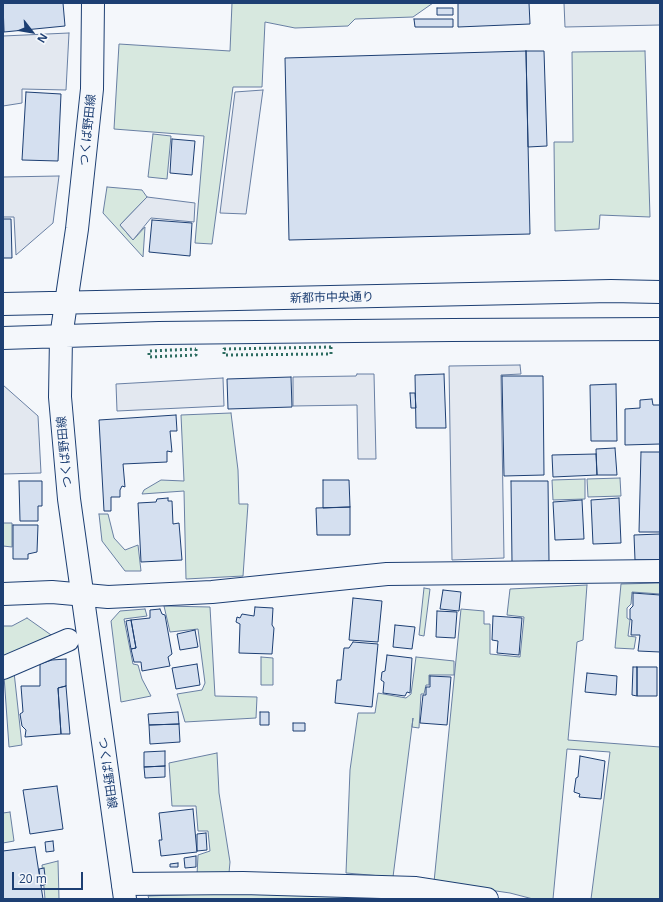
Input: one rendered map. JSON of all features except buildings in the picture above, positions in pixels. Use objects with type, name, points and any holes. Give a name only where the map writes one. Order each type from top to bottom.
[{"type":"main road","name":"つくば野田線","points":[[93,3],[92,89],[88,144],[61,337],[60,397],[69,499],[124,892]]},
{"type":"main road","name":"新都市中央通り","points":[[3,304],[611,291],[660,292]]},
{"type":"main road","points":[[3,338],[167,333],[660,330]]},
{"type":"main road","points":[[3,594],[82,594],[108,597],[212,592],[387,574],[660,571]]},
{"type":"main road","points":[[3,668],[68,640]]},
{"type":"main road","points":[[124,892],[243,883],[416,888],[487,899]]},
{"type":"shaded area","points":[[232,3],[433,3],[413,17],[355,19],[348,26],[295,28],[265,22],[262,87],[233,87],[212,244],[195,243],[204,136],[114,129],[119,44],[230,51]]},
{"type":"shaded area","points":[[564,3],[660,3],[660,25],[565,27]]},
{"type":"shaded area","points":[[69,33],[66,90],[22,89],[22,103],[3,106],[3,36]]},
{"type":"shaded area","points":[[645,51],[650,217],[600,215],[599,229],[555,231],[554,142],[573,142],[572,52]]},
{"type":"shaded area","points":[[263,90],[246,214],[220,213],[235,92]]},
{"type":"shaded area","points":[[153,134],[171,136],[167,179],[148,177]]},
{"type":"shaded area","points":[[59,176],[53,223],[16,255],[14,217],[3,217],[3,177]]},
{"type":"shaded area","points":[[107,187],[142,190],[147,197],[120,225],[133,240],[145,227],[143,257],[103,213]]},
{"type":"shaded area","points":[[147,197],[195,203],[194,222],[151,218],[133,240],[120,225]]},
{"type":"shaded area","points":[[520,365],[521,374],[501,375],[504,558],[452,560],[449,366]]},
{"type":"shaded area","points":[[357,374],[374,374],[376,459],[358,459],[357,405],[293,406],[293,377],[356,376]]},
{"type":"shaded area","points":[[223,378],[224,406],[117,411],[116,384]]},
{"type":"shaded area","points":[[3,385],[38,416],[41,473],[3,474]]},
{"type":"shaded area","points":[[231,413],[238,470],[239,504],[248,504],[243,576],[186,579],[184,491],[142,494],[144,490],[161,480],[184,481],[181,415]]},
{"type":"shaded area","points":[[620,478],[621,496],[588,497],[587,479]]},
{"type":"shaded area","points":[[585,479],[585,499],[553,500],[552,480]]},
{"type":"shaded area","points":[[99,514],[108,514],[114,538],[125,550],[138,545],[141,571],[125,571],[102,541]]},
{"type":"shaded area","points":[[3,523],[12,523],[12,547],[3,546]]},
{"type":"shaded area","points":[[660,583],[660,594],[632,592],[631,604],[627,608],[627,618],[630,620],[628,636],[636,637],[634,649],[615,648],[621,584]]},
{"type":"shaded area","points":[[587,585],[583,640],[577,642],[568,740],[660,747],[660,899],[591,899],[610,752],[567,749],[553,899],[533,899],[510,893],[434,882],[461,609],[484,611],[484,624],[490,624],[490,654],[520,657],[524,617],[507,615],[510,589]]},
{"type":"shaded area","points":[[424,588],[430,589],[424,636],[419,635]]},
{"type":"shaded area","points":[[164,606],[210,607],[215,696],[257,697],[256,718],[185,722],[177,694],[202,690],[205,683],[198,629],[170,632]]},
{"type":"shaded area","points":[[145,609],[147,616],[124,619],[133,664],[138,665],[142,679],[151,696],[121,702],[111,621],[120,611]]},
{"type":"shaded area","points":[[27,618],[54,637],[3,658],[3,626],[12,626]]},
{"type":"shaded area","points":[[261,657],[273,658],[273,685],[261,685]]},
{"type":"shaded area","points":[[416,657],[454,661],[454,675],[429,675],[429,685],[426,685],[424,694],[421,694],[419,728],[412,727],[413,718],[393,877],[346,873],[350,770],[358,713],[375,713],[378,693],[406,698],[411,694]]},
{"type":"shaded area","points":[[14,672],[22,745],[9,747],[4,676]]},
{"type":"shaded area","points":[[217,753],[219,793],[230,862],[229,873],[197,875],[198,855],[210,851],[208,831],[198,831],[196,806],[172,806],[169,763]]},
{"type":"shaded area","points":[[10,812],[14,841],[3,843],[3,813]]},
{"type":"shaded area","points":[[58,861],[59,899],[45,899],[42,865]]},
{"type":"shaded area","points":[[206,894],[329,895],[388,899],[149,899],[148,896]]},
{"type":"hedge","points":[[331,347],[331,354],[224,355],[224,349],[331,347]]},
{"type":"hedge","points":[[196,349],[196,355],[149,357],[149,351],[196,349]]}]
